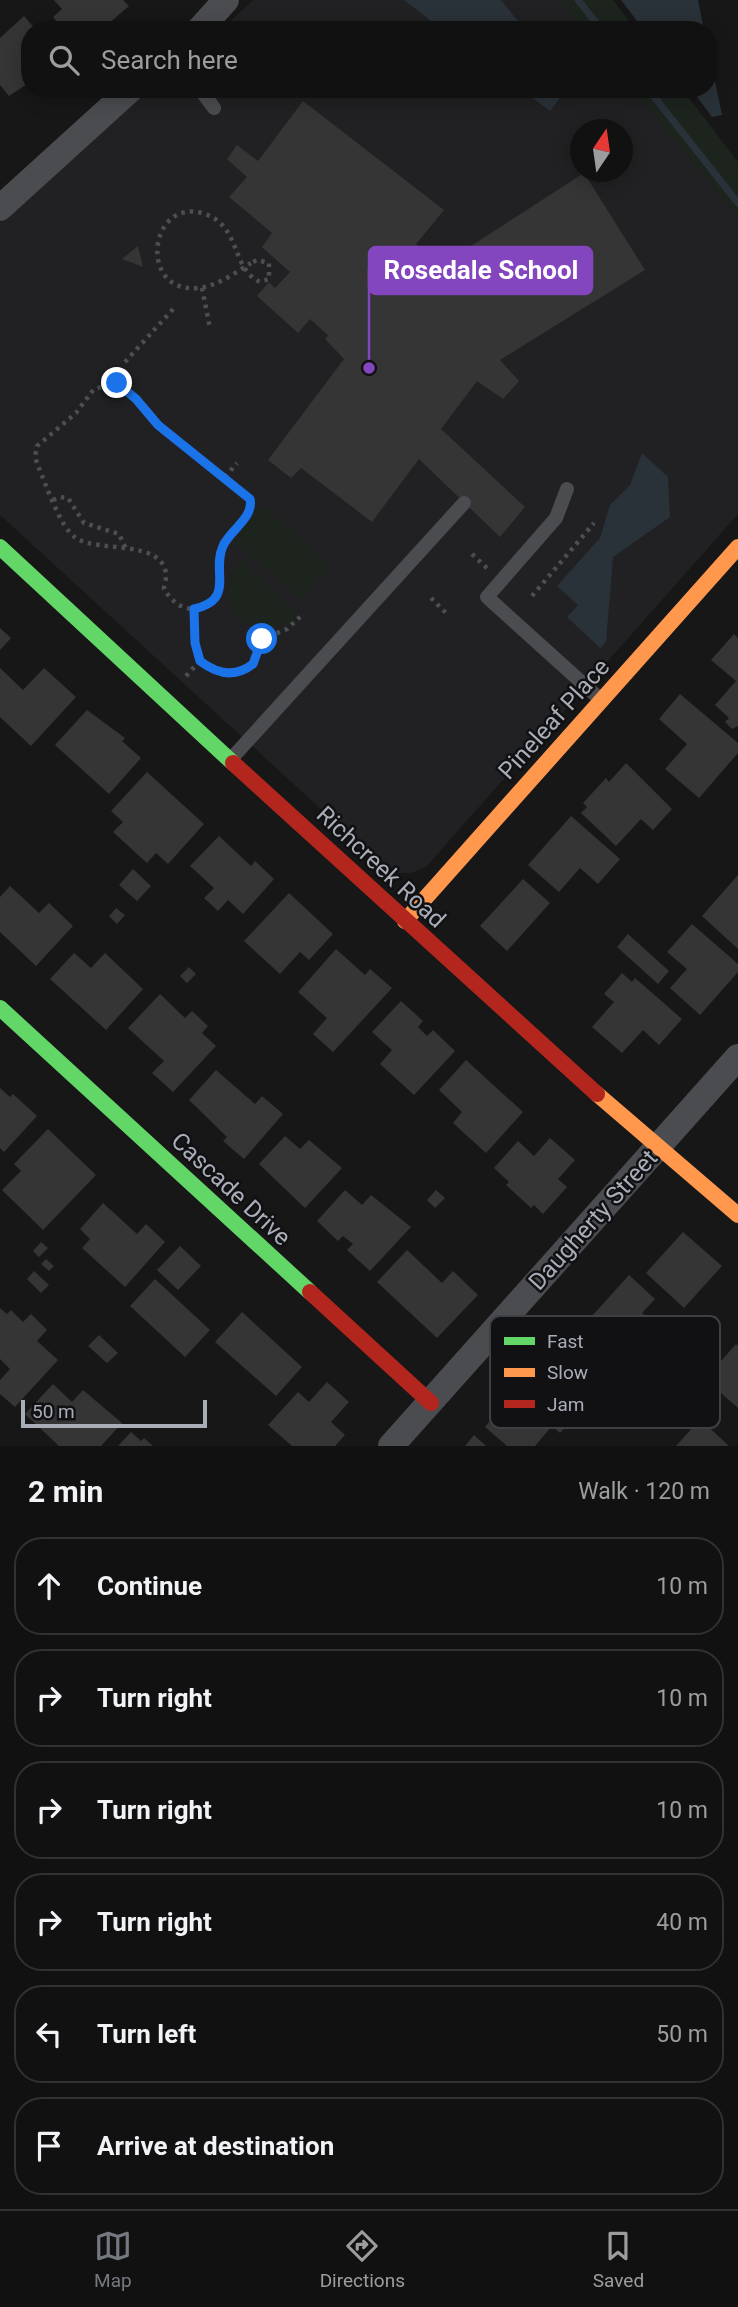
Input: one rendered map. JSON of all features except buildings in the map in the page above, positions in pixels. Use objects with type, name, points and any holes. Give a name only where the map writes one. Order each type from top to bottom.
[{"type":"street","points":[[207,21],[226,0]]},
{"type":"street","points":[[0,208],[121,98]]},
{"type":"street","name":"Richcreek Road","points":[[0,547],[405,920],[657,1147],[738,1215]]},
{"type":"street","name":"Pineleaf Place","points":[[405,920],[738,547]]},
{"type":"street","name":"Cascade Drive","points":[[0,1007],[431,1403]]},
{"type":"street","name":"Daugherty Street","points":[[508,1316],[738,1057]]},
{"type":"street","name":"Daugherty Street","points":[[391,1446],[490,1336]]},
{"type":"lane","points":[[207,98],[214,108]]},
{"type":"lane","points":[[567,489],[556,518],[487,597],[601,700]]},
{"type":"lane","points":[[230,760],[464,503]]},
{"type":"path","points":[[245,267],[225,225],[201,212],[175,217],[164,226],[158,238],[156,252],[159,266],[176,284],[202,288],[245,267],[257,260],[269,263],[271,275],[269,279],[260,282],[248,275],[245,267]]},
{"type":"path","points":[[202,288],[210,328]]},
{"type":"path","points":[[125,362],[175,307]]},
{"type":"path","points":[[109,383],[124,387],[158,425],[244,491],[251,505],[219,554],[221,588],[211,602],[194,609],[173,602],[167,595],[163,586],[167,575],[155,555],[147,551],[95,545],[75,538],[65,526],[53,500],[38,466],[35,450],[76,413],[94,389],[109,383]]},
{"type":"path","points":[[225,477],[237,463]]},
{"type":"path","points":[[53,500],[59,496],[68,498],[84,523],[119,534],[126,549]]},
{"type":"path","points":[[532,596],[594,523]]},
{"type":"path","points":[[555,550],[565,559]]},
{"type":"path","points":[[472,554],[489,570]]},
{"type":"path","points":[[431,598],[449,615]]},
{"type":"path","points":[[194,609],[195,643],[200,661],[219,672],[234,674],[253,664],[262,639],[287,629],[301,616]]},
{"type":"path","points":[[186,676],[200,661]]},
{"type":"shaded area","points":[[253,0],[558,0],[576,21],[231,21]]},
{"type":"shaded area","points":[[404,0],[501,0],[518,21],[431,21]]},
{"type":"shaded area","points":[[558,0],[613,0],[629,21],[576,21]]},
{"type":"shaded area","points":[[621,0],[698,0],[702,21],[637,21]]},
{"type":"shaded area","points":[[717,91],[722,115],[712,117],[698,98],[717,98]]},
{"type":"shaded area","points":[[138,98],[640,98],[738,216],[738,514],[426,867],[411,873],[391,873],[0,515],[0,222],[80,146]]},
{"type":"shaded area","points":[[533,98],[560,98],[550,111]]},
{"type":"shaded area","points":[[640,98],[689,98],[738,162],[738,216]]},
{"type":"shaded area","points":[[642,453],[668,477],[670,517],[613,557],[606,642],[600,648],[567,617],[578,605],[557,586],[600,538],[610,505],[630,485]]},
{"type":"shaded area","points":[[263,506],[330,565],[300,599],[233,540]]},
{"type":"shaded area","points":[[241,561],[299,614],[283,625],[267,629],[253,626],[241,619],[232,608],[229,593],[231,578]]},
{"type":"waterway","points":[[578,0],[595,21]]},
{"type":"waterway","points":[[655,98],[738,203]]},
{"type":"traffic: fast","points":[[0,547],[233,763]]},
{"type":"traffic: fast","points":[[0,1008],[310,1292]]},
{"type":"traffic: slow","points":[[405,921],[738,547]]},
{"type":"traffic: slow","points":[[597,1094],[738,1215]]},
{"type":"traffic: jam","points":[[233,763],[597,1094]]},
{"type":"traffic: jam","points":[[310,1292],[431,1403]]},
{"type":"place","name":"Rosedale School","points":[[369,368]]},
{"type":"route","points":[[117,383],[136,399],[158,425],[244,491],[250,499],[247,515],[225,541],[219,554],[221,588],[211,602],[194,609],[195,643],[200,661],[219,672],[234,674],[246,670],[253,664],[262,639]]}]
